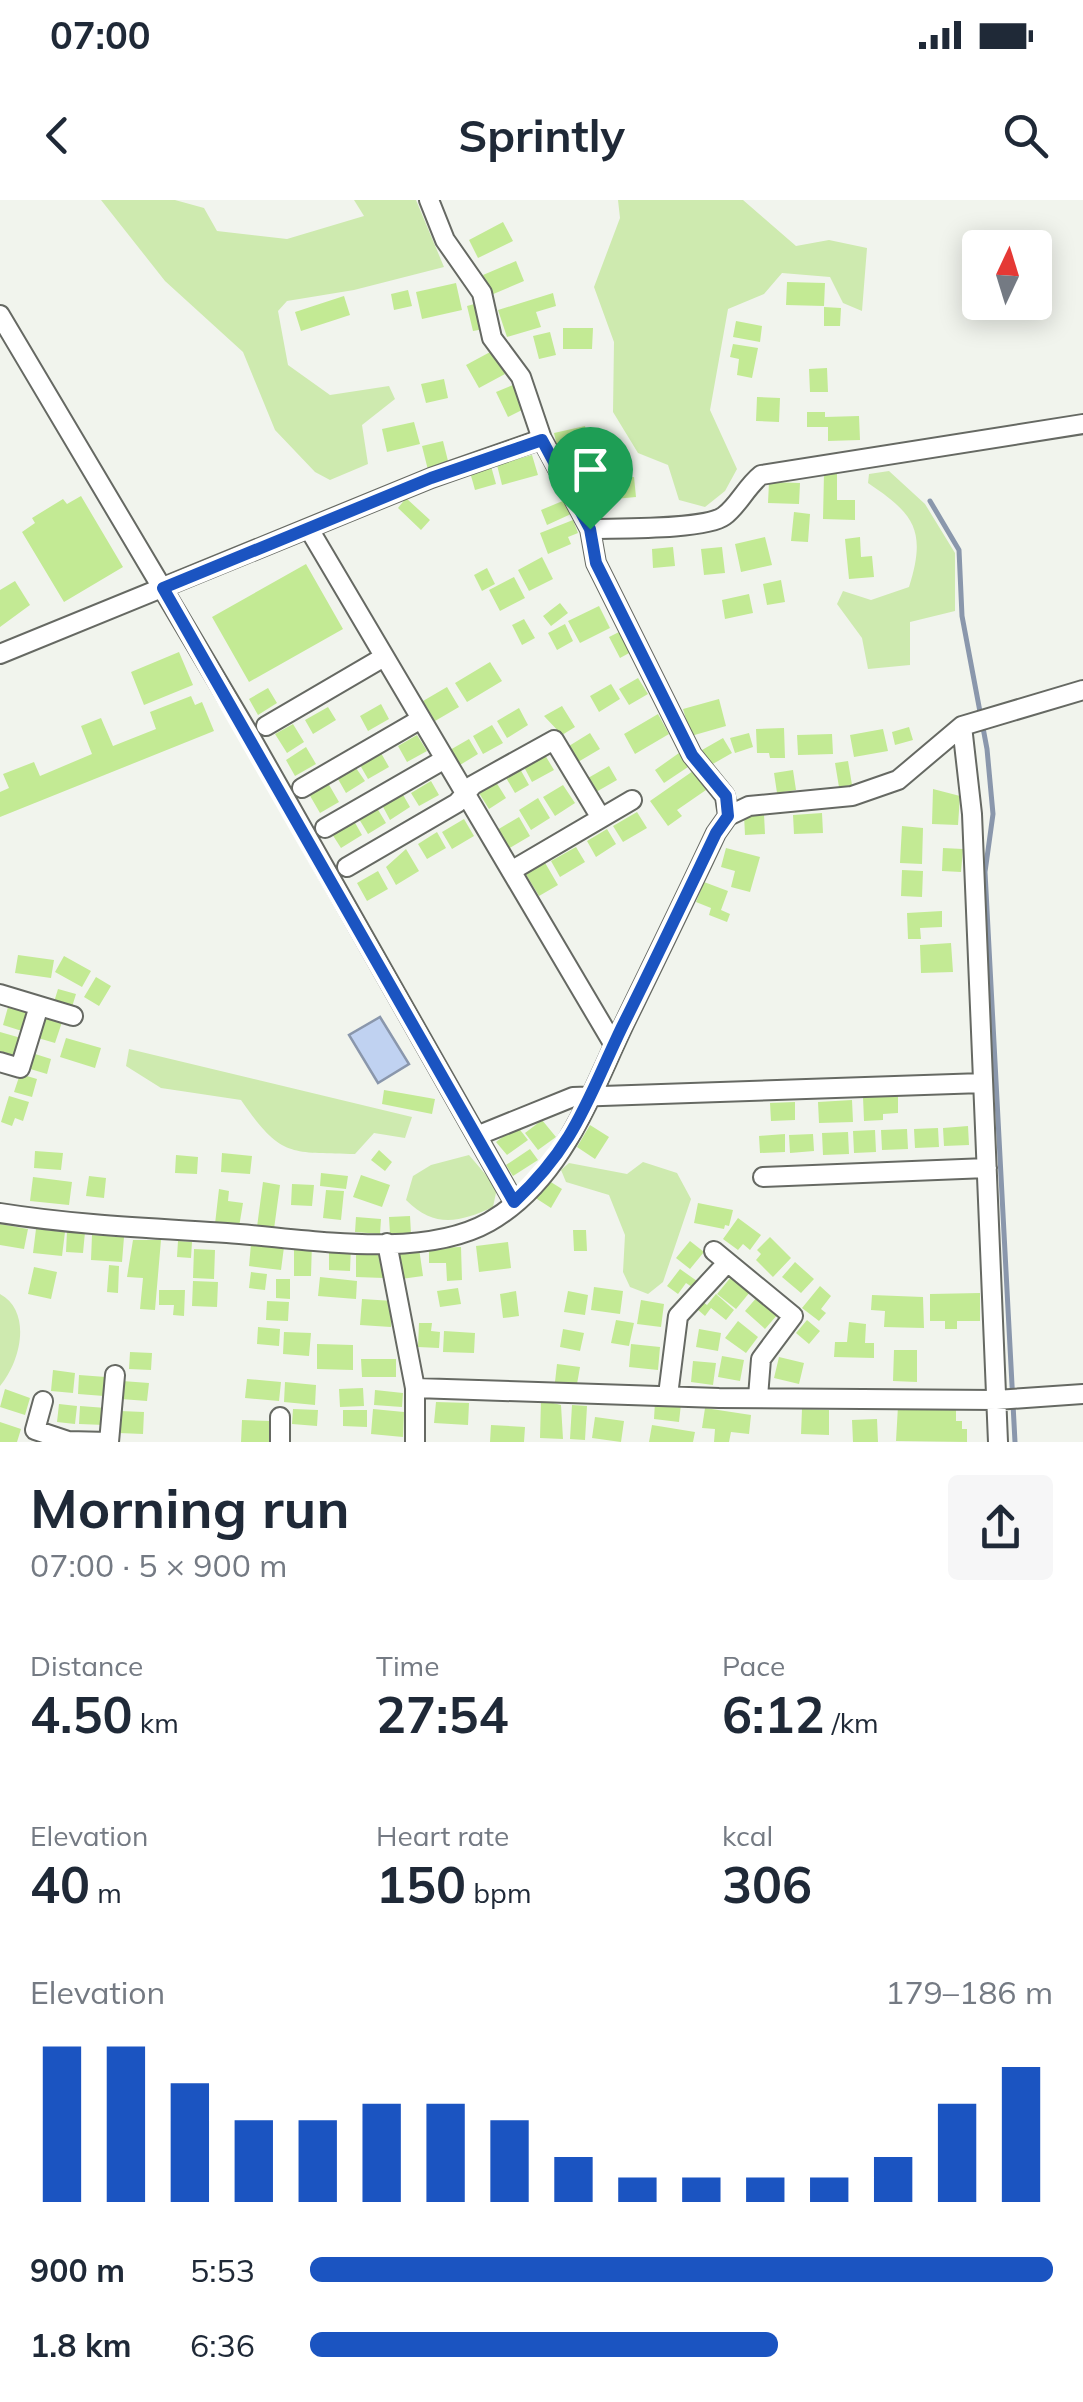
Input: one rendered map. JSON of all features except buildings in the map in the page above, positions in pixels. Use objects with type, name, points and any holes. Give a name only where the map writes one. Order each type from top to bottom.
[{"type":"street","points":[[429,200],[445,240],[482,293],[492,338],[521,378],[542,440],[590,529],[596,563],[692,755],[726,796],[728,816]]},
{"type":"street","points":[[0,315],[163,588],[514,1202]]},
{"type":"street","points":[[590,529],[706,523],[725,516],[746,486],[761,475],[1083,424]]},
{"type":"street","points":[[0,654],[431,478],[542,440]]},
{"type":"street","points":[[309,528],[614,1045]]},
{"type":"street","points":[[266,726],[384,657]]},
{"type":"street","points":[[0,1213],[60,1223],[387,1243],[456,1236],[490,1222],[538,1179],[570,1138],[592,1099],[716,833],[728,816],[749,806],[852,796],[898,780],[962,726],[1083,690]]},
{"type":"street","points":[[302,788],[421,719]]},
{"type":"street","points":[[962,726],[972,814],[998,1442]]},
{"type":"street","points":[[347,867],[457,803],[473,785],[554,740],[601,818]]},
{"type":"street","points":[[325,828],[444,759]]},
{"type":"street","points":[[510,871],[632,800]]},
{"type":"street","points":[[0,994],[73,1016]]},
{"type":"street","points":[[0,1062],[20,1068],[39,1006]]},
{"type":"street","points":[[479,1136],[572,1097],[983,1083]]},
{"type":"street","points":[[763,1177],[987,1168]]},
{"type":"street","points":[[387,1243],[416,1388],[415,1442]]},
{"type":"street","points":[[668,1396],[678,1316],[720,1257],[793,1316],[762,1359],[758,1396]]},
{"type":"street","points":[[43,1401],[35,1430],[68,1442],[109,1442],[115,1376]]},
{"type":"street","points":[[416,1388],[484,1393],[560,1391],[996,1400],[1083,1394]]},
{"type":"street","points":[[280,1417],[280,1442]]},
{"type":"green space","points":[[101,200],[175,200],[204,208],[217,231],[287,239],[364,216],[354,200],[416,200],[444,267],[354,290],[287,301],[278,311],[288,365],[330,395],[389,386],[395,399],[362,425],[368,464],[330,480],[315,472],[275,430],[243,352],[165,281]]},
{"type":"green space","points":[[618,200],[743,200],[796,246],[829,240],[867,248],[862,311],[843,303],[830,277],[782,273],[764,294],[728,309],[710,410],[737,469],[725,491],[705,507],[679,500],[668,465],[638,453],[613,412],[614,342],[594,287],[620,218]]},
{"type":"green space","points":[[889,471],[925,504],[955,553],[955,611],[910,622],[910,665],[868,669],[862,638],[837,604],[843,591],[871,600],[909,587],[917,551],[912,525],[896,504],[868,483],[869,474]]},
{"type":"green space","points":[[129,1049],[412,1117],[405,1138],[374,1133],[355,1154],[301,1151],[267,1133],[241,1100],[161,1088],[126,1066]]},
{"type":"green space","points":[[469,1155],[497,1188],[493,1207],[448,1220],[427,1215],[406,1200],[413,1176],[431,1165]]},
{"type":"green space","points":[[643,1162],[677,1173],[691,1199],[663,1282],[648,1294],[630,1287],[623,1272],[625,1235],[609,1195],[566,1182],[561,1170],[569,1163],[627,1174]]},
{"type":"green space","points":[[0,1294],[17,1313],[20,1338],[13,1364],[0,1386]]},
{"type":"water","points":[[380,1017],[409,1064],[378,1083],[349,1035]]},
{"type":"waterway","points":[[930,501],[959,550],[962,616],[987,749],[993,814],[985,872],[1015,1442]]},
{"type":"route","points":[[542,440],[590,529],[596,563],[692,755],[726,796],[728,816],[716,833],[614,1045],[592,1099],[570,1138],[514,1202],[163,588],[431,478],[542,440]]}]
